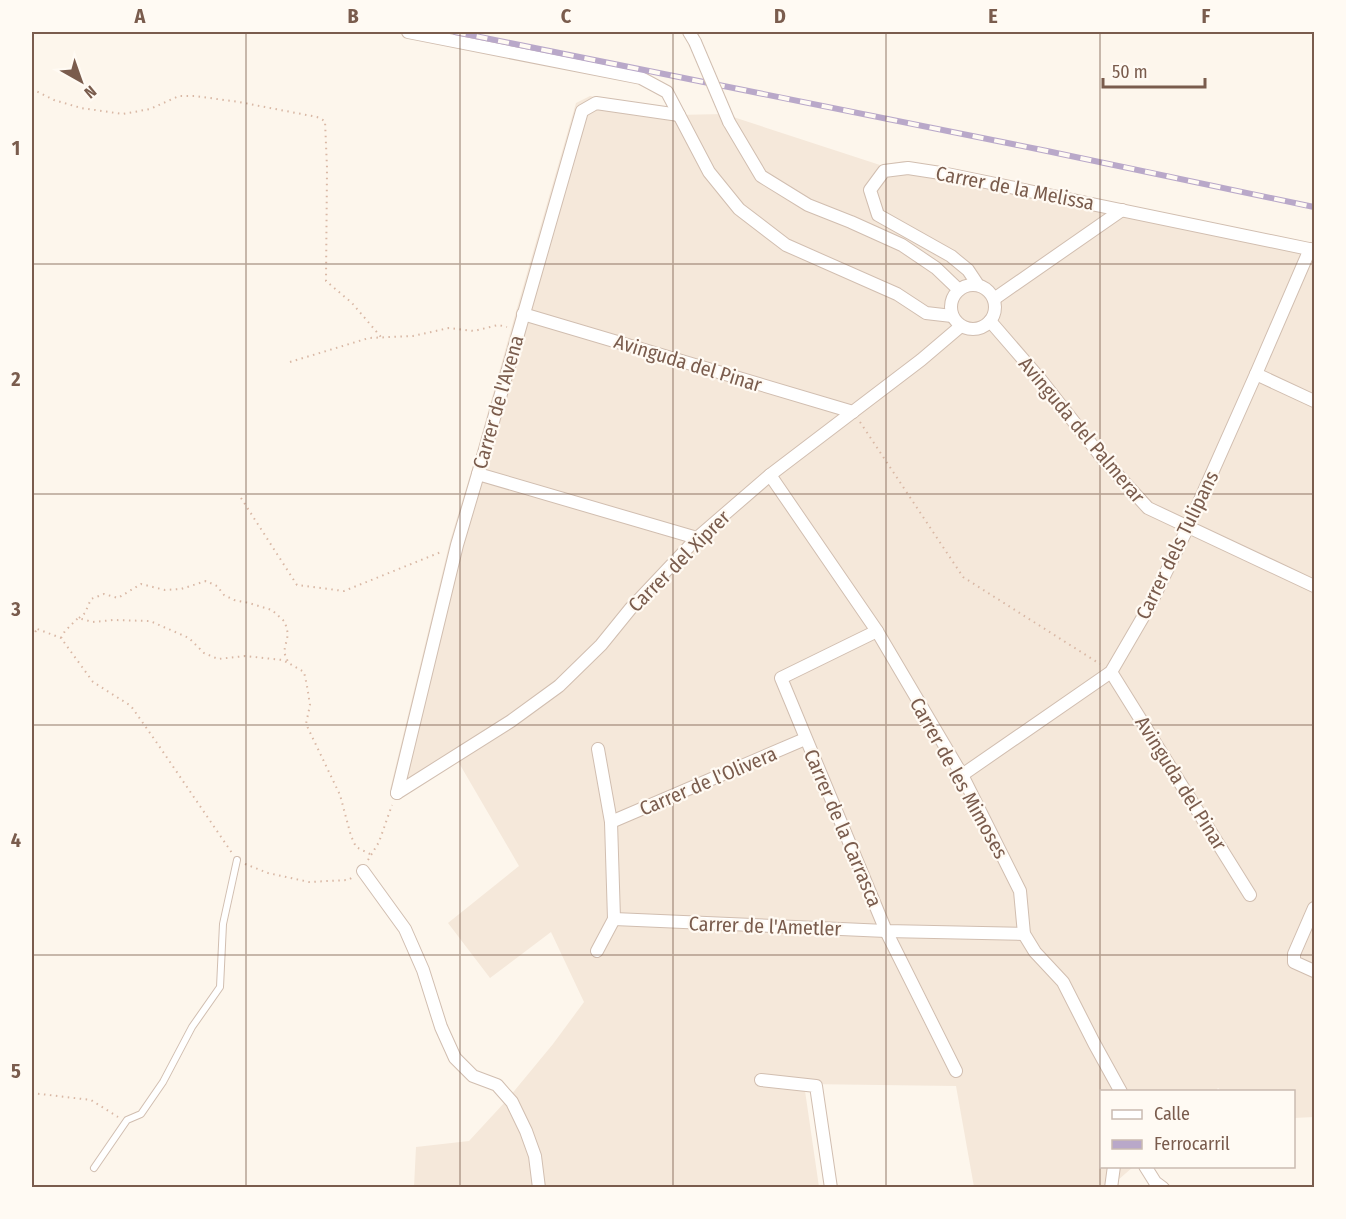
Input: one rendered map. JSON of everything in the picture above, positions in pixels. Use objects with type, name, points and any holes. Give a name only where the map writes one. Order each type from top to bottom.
[{"type":"street","points":[[408,32],[640,78],[667,92],[709,172],[739,209],[786,245],[897,294],[926,313],[952,316]]},
{"type":"street","points":[[692,37],[729,122],[761,176],[808,205],[902,245],[936,268],[959,290]]},
{"type":"street","name":"Carrer de l'Avena","points":[[397,793],[457,545],[582,111],[596,103],[679,116]]},
{"type":"street","name":"Carrer de la Melissa","points":[[978,285],[968,270],[951,256],[878,215],[870,190],[884,171],[908,168],[947,174],[1312,250]]},
{"type":"street","points":[[994,299],[1122,210]]},
{"type":"street","name":"Carrer dels Tulipans","points":[[962,775],[1111,672],[1150,605],[1188,527],[1312,250]]},
{"type":"street","points":[[978,285],[985,288],[994,299],[995,311],[990,321],[980,329],[973,330],[961,326],[952,316],[951,302],[959,290],[964,286],[978,285]]},
{"type":"street","name":"Avinguda del Pinar","points":[[523,314],[853,412]]},
{"type":"street","name":"Avinguda del Palmerar","points":[[990,321],[1041,380],[1103,459],[1148,508],[1314,586]]},
{"type":"street","name":"Carrer del Xiprer","points":[[397,793],[511,721],[559,686],[601,645],[631,608],[697,538],[770,475],[921,360],[961,326]]},
{"type":"street","points":[[1256,374],[1314,401]]},
{"type":"street","points":[[478,474],[697,538]]},
{"type":"street","name":"Carrer de les Mimoses","points":[[770,475],[877,631],[962,775],[1020,891],[1024,934],[1035,952],[1063,982],[1120,1090]]},
{"type":"street","name":"Carrer de la Carrasca","points":[[877,631],[781,678],[886,931],[956,1071]]},
{"type":"street","name":"Avinguda del Pinar","points":[[1111,672],[1250,895]]},
{"type":"street","name":"Carrer de l'Olivera","points":[[611,822],[805,739]]},
{"type":"street","points":[[597,951],[614,919],[611,822],[598,749]]},
{"type":"street","points":[[363,871],[405,929],[423,970],[441,1027],[454,1058],[473,1076],[497,1085],[512,1102],[535,1156],[538,1188]]},
{"type":"street","points":[[1314,908],[1294,954],[1294,962],[1314,971]]},
{"type":"street","name":"Carrer de l'Ametler","points":[[614,919],[886,931],[1024,934]]},
{"type":"street","points":[[761,1080],[816,1086],[831,1188]]},
{"type":"street","points":[[1111,1188],[1114,1168]]},
{"type":"street","points":[[1146,1168],[1155,1182],[1163,1188]]},
{"type":"lane","points":[[94,1168],[126,1121],[141,1114],[163,1082],[192,1027],[220,987],[223,924],[237,860]]},
{"type":"path","points":[[32,89],[54,100],[81,108],[123,114],[150,109],[179,96],[195,96],[317,117],[324,121],[327,168],[326,281],[352,303],[381,338]]},
{"type":"path","points":[[290,362],[369,338],[413,336],[449,328],[474,332],[498,325],[519,329]]},
{"type":"path","points":[[853,412],[963,577],[1111,672]]},
{"type":"path","points":[[241,498],[297,585],[344,591],[457,545]]},
{"type":"path","points":[[61,638],[65,631],[85,613],[91,599],[104,594],[118,598],[141,584],[165,590],[181,589],[206,581],[217,586],[224,595],[234,600],[272,610],[285,622],[288,634],[284,652],[288,662]]},
{"type":"path","points":[[78,618],[93,622],[150,621],[189,638],[204,653],[218,660],[245,656],[283,660],[304,672],[310,705],[306,724],[340,795],[356,847],[372,855]]},
{"type":"path","points":[[32,627],[61,638],[93,682],[131,706],[237,860],[268,873],[309,882],[348,880],[363,871],[379,842],[397,793]]},
{"type":"path","points":[[32,637],[37,629]]},
{"type":"path","points":[[32,1093],[92,1100],[126,1121]]},
{"type":"shaded area","points":[[590,96],[676,115],[724,114],[880,165],[904,161],[944,167],[1314,244],[1314,1117],[1295,1118],[1295,1090],[1220,1090],[1218,1088],[1216,1090],[1100,1090],[1100,1168],[1132,1168],[1110,1187],[974,1187],[956,1086],[804,1084],[819,1187],[414,1187],[416,1147],[469,1141],[553,1044],[584,1002],[551,932],[490,978],[448,923],[519,866],[452,751],[390,790],[450,541],[576,103]]},
{"type":"railway","points":[[455,32],[1314,207]]}]
